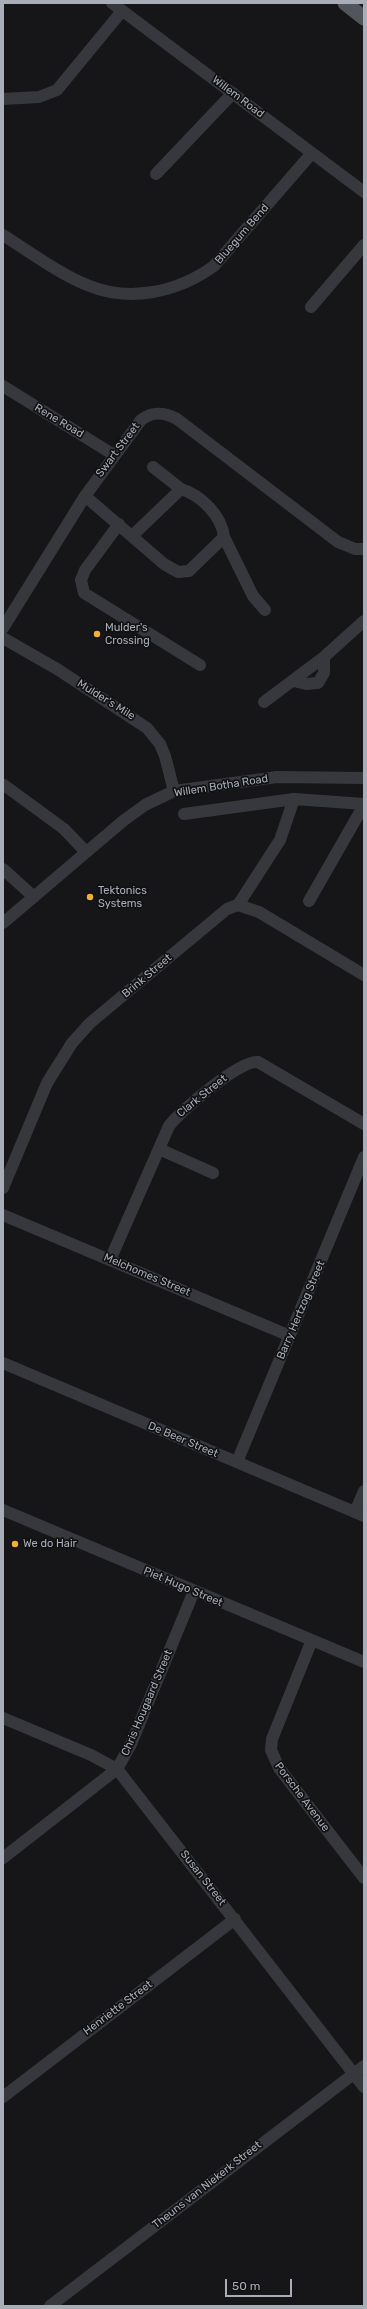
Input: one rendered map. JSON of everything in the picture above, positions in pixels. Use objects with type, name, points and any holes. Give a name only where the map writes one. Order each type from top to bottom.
[{"type":"main road","points":[[344,3],[364,18]]},
{"type":"street","name":"Willem Road","points":[[112,3],[364,192]]},
{"type":"street","points":[[3,99],[40,97],[57,90],[122,11]]},
{"type":"street","points":[[156,174],[233,93]]},
{"type":"street","name":"Bluegum Bend","points":[[3,235],[88,286],[117,292],[141,294],[172,289],[200,277],[214,266],[312,154]]},
{"type":"street","points":[[311,307],[364,244]]},
{"type":"street","name":"Rene Road","points":[[3,386],[114,455]]},
{"type":"street","name":"Swart Street","points":[[3,628],[85,496],[114,455],[146,416],[153,413],[168,415],[177,419],[338,542],[355,549],[364,549]]},
{"type":"street","points":[[153,467],[181,490],[192,493],[218,517],[223,527],[224,537],[253,596],[265,610]]},
{"type":"street","points":[[132,536],[181,490]]},
{"type":"street","points":[[85,496],[164,564],[183,573],[189,571],[224,537]]},
{"type":"street","points":[[119,524],[85,570],[81,580],[84,593],[200,665]]},
{"type":"street","points":[[264,702],[294,681],[306,684],[318,683],[324,673],[324,657],[364,621]]},
{"type":"street","name":"Mulder's Mile","points":[[3,638],[113,704],[147,728],[160,744],[165,756],[174,791]]},
{"type":"street","name":"Willem Botha Road","points":[[3,923],[129,817],[145,806],[174,791],[277,777],[364,778]]},
{"type":"street","points":[[4,785],[64,829],[86,852]]},
{"type":"street","points":[[294,799],[280,840],[238,905],[259,912],[364,975]]},
{"type":"street","points":[[184,814],[294,799],[364,805],[309,901]]},
{"type":"street","points":[[3,869],[34,897]]},
{"type":"street","name":"Brink Street","points":[[3,1188],[47,1083],[72,1043],[90,1023],[227,909],[238,905]]},
{"type":"street","name":"Clark Street","points":[[110,1260],[169,1126],[179,1113],[237,1068],[253,1061],[258,1062],[364,1124]]},
{"type":"street","points":[[159,1149],[213,1173]]},
{"type":"street","name":"Barry Hertzog Street","points":[[237,1462],[364,1157]]},
{"type":"street","name":"Melchomes Street","points":[[3,1215],[290,1336]]},
{"type":"street","name":"De Beer Street","points":[[3,1363],[360,1514]]},
{"type":"street","points":[[360,1514],[364,1491]]},
{"type":"street","name":"Piet Hugo Street","points":[[3,1510],[194,1592],[364,1662]]},
{"type":"street","name":"Chris Hougaard Street","points":[[3,1858],[117,1769],[126,1757],[194,1592]]},
{"type":"street","name":"Porsche Avenue","points":[[312,1640],[274,1728],[271,1750],[279,1768],[364,1878]]},
{"type":"street","name":"Susan Street","points":[[3,1718],[91,1754],[117,1769],[364,2087]]},
{"type":"street","name":"Henriette Street","points":[[3,2098],[235,1919]]},
{"type":"street","name":"Theuns van Niekerk Street","points":[[50,2306],[364,2066]]},
{"type":"place","name":"Mulder's Crossing","points":[[97,634]]},
{"type":"place","name":"Tektonics Systems","points":[[90,897]]},
{"type":"place","name":"We do Hair","points":[[15,1544]]}]
